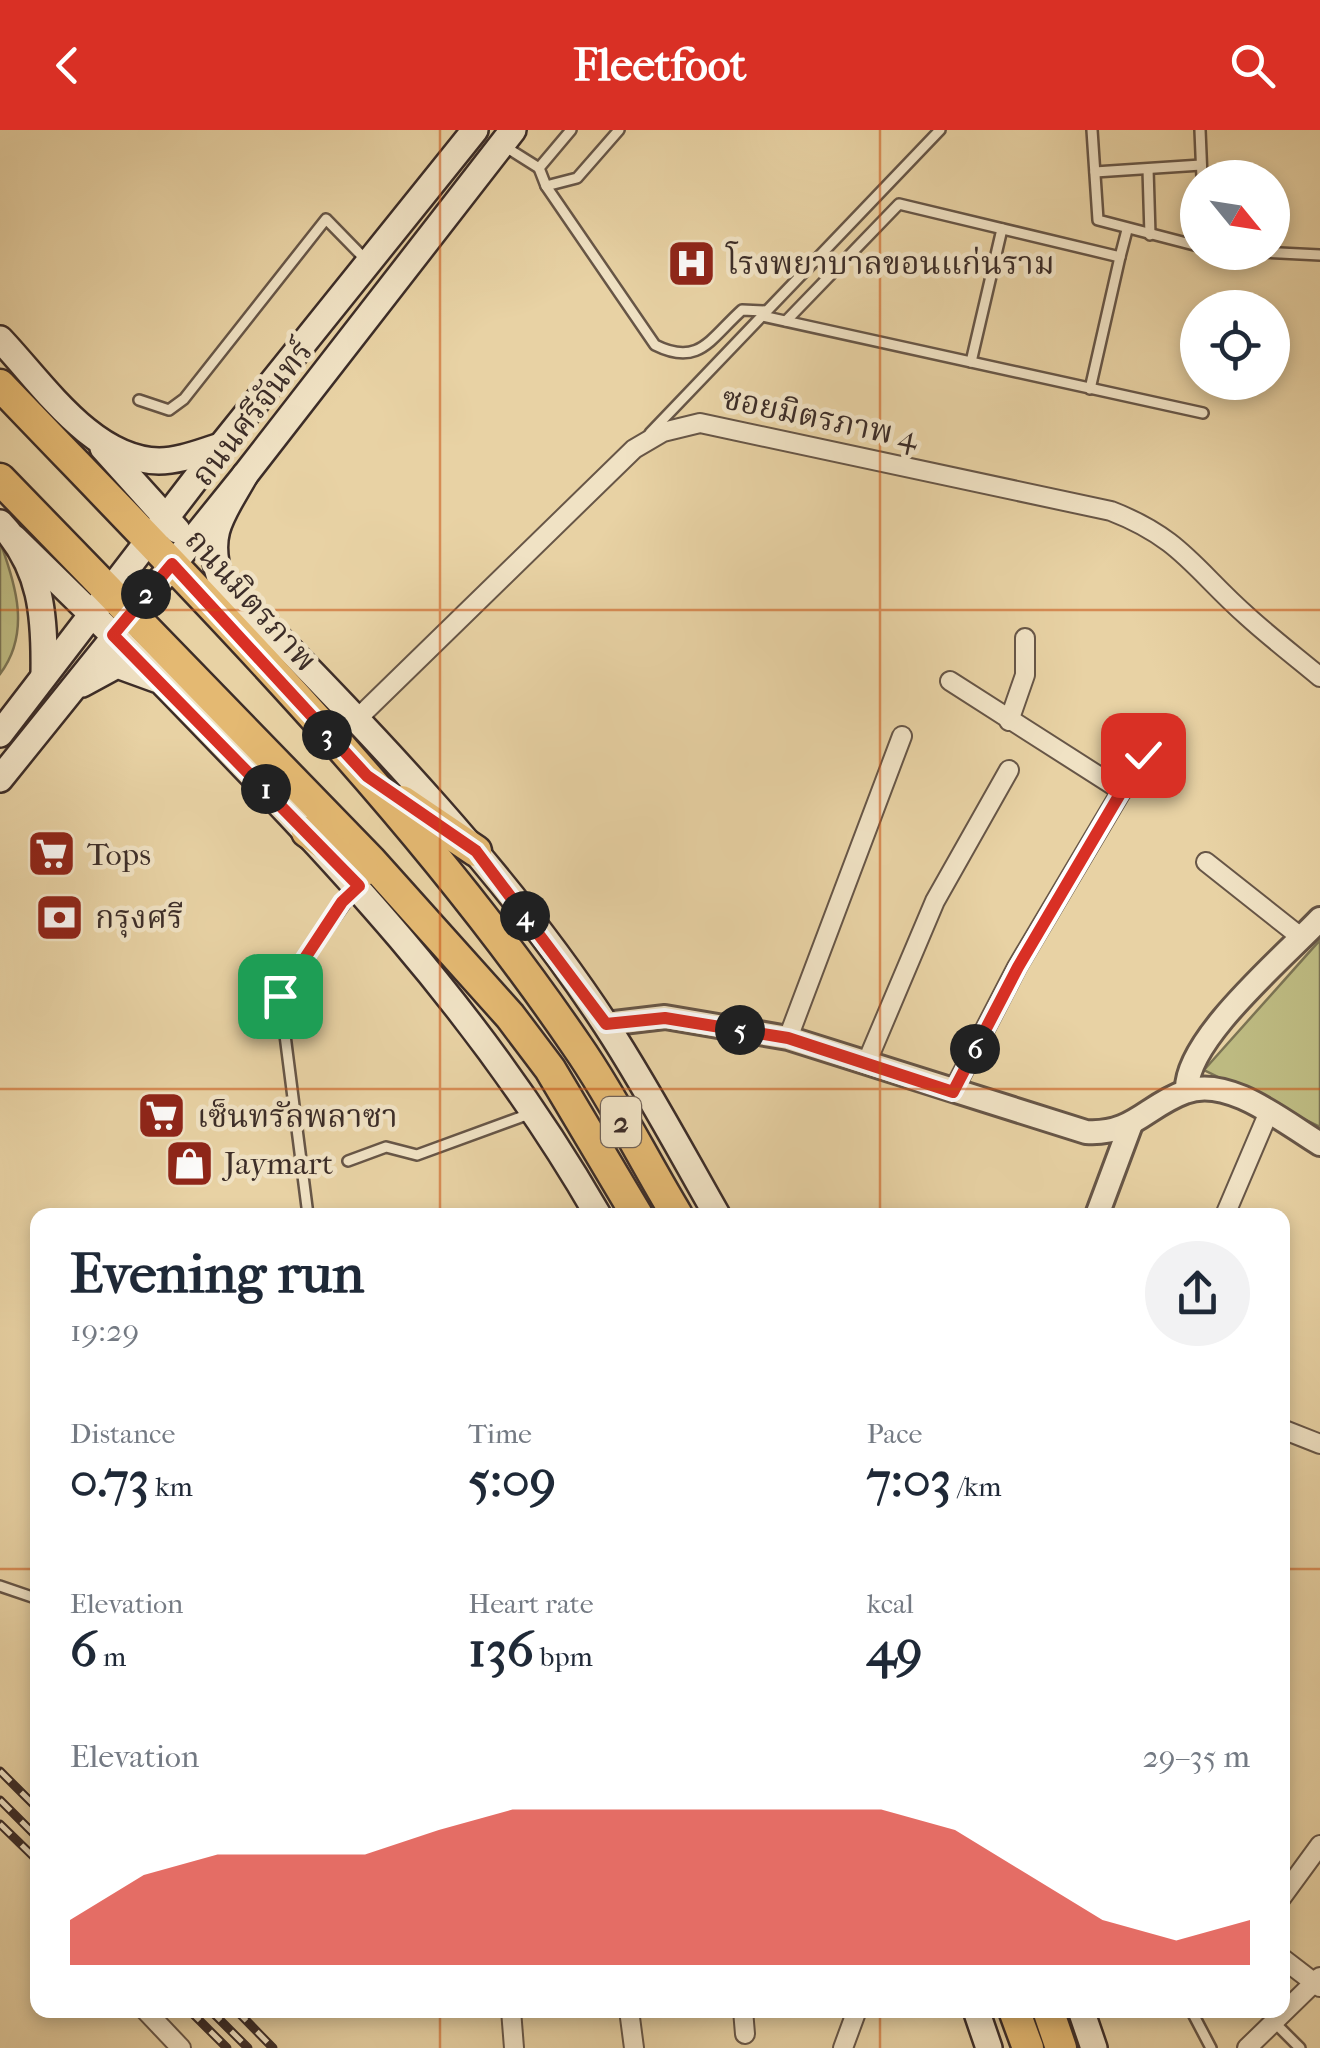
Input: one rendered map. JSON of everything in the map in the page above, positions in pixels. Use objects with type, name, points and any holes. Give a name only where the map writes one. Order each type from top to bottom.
[{"type":"main road","name":"ถนนศรีจันทร์","points":[[0,734],[221,446],[475,130]]},
{"type":"main road","name":"ถนนศรีจันทร์","points":[[0,780],[122,624],[246,476],[508,138]]},
{"type":"main road","points":[[0,339],[90,434],[159,530]]},
{"type":"main road","name":"ถนนมิตรภาพ","points":[[0,385],[159,530],[482,915],[564,1029],[673,1208]]},
{"type":"main road","points":[[90,434],[125,455],[159,461],[221,446]]},
{"type":"main road","points":[[220,578],[211,552],[216,526],[246,476]]},
{"type":"main road","points":[[0,478],[122,624],[410,904]]},
{"type":"main road","points":[[7,530],[100,601]]},
{"type":"main road","points":[[7,530],[43,605],[44,674]]},
{"type":"main road","points":[[180,554],[220,578],[357,719],[476,851],[606,1024]]},
{"type":"main road","points":[[122,624],[160,681],[359,886]]},
{"type":"main road","points":[[65,699],[93,675],[118,666],[160,681]]},
{"type":"main road","points":[[367,776],[476,851]]},
{"type":"main road","points":[[307,832],[410,904]]},
{"type":"main road","name":"2","points":[[359,886],[506,1070],[594,1208]]},
{"type":"main road","name":"2","points":[[410,904],[535,1050],[633,1208]]},
{"type":"main road","name":"2","points":[[606,1024],[714,1208]]},
{"type":"main road","points":[[979,2018],[989,2048]]},
{"type":"main road","points":[[1017,2018],[1028,2048]]},
{"type":"main road","points":[[1051,2018],[1061,2048]]},
{"type":"main road","points":[[1084,2018],[1094,2048]]},
{"type":"street","name":"ซอยมิตรภาพ 4","points":[[357,719],[634,449],[663,432],[700,423],[1112,511],[1152,527],[1185,551],[1245,615],[1320,676]]},
{"type":"street","points":[[1009,721],[1026,674],[1025,638]]},
{"type":"street","points":[[950,680],[1122,792]]},
{"type":"street","points":[[788,1038],[902,736]]},
{"type":"street","points":[[953,1092],[1018,967],[1143,755]]},
{"type":"street","points":[[866,1064],[935,901],[1010,770]]},
{"type":"street","points":[[1206,862],[1302,938]]},
{"type":"street","points":[[1187,1090],[1186,1072],[1200,1046],[1320,919]]},
{"type":"street","points":[[606,1024],[665,1018],[788,1038],[1086,1132],[1110,1134],[1187,1090],[1216,1090],[1320,1144]]},
{"type":"street","points":[[1228,1208],[1268,1114]]},
{"type":"street","points":[[1100,1208],[1130,1124]]},
{"type":"street","points":[[1290,1432],[1320,1444]]},
{"type":"street","points":[[1290,1886],[1320,1846]]},
{"type":"street","points":[[1290,1963],[1318,1982],[1290,2007]]},
{"type":"street","points":[[153,2018],[182,2048]]},
{"type":"street","points":[[511,2018],[514,2048]]},
{"type":"street","points":[[630,2018],[634,2048]]},
{"type":"street","points":[[743,2018],[744,2034]]},
{"type":"street","points":[[842,2048],[854,2018]]},
{"type":"street","points":[[1248,2048],[1278,2018]]},
{"type":"lane","points":[[539,168],[571,130]]},
{"type":"lane","points":[[546,186],[578,178],[618,130]]},
{"type":"lane","points":[[634,449],[940,130]]},
{"type":"lane","points":[[1092,130],[1098,220],[1180,242]]},
{"type":"lane","points":[[1200,130],[1202,160]]},
{"type":"lane","points":[[508,138],[539,168],[546,186],[655,344],[678,356],[696,352],[742,310],[1202,414]]},
{"type":"lane","points":[[1095,172],[1180,166]]},
{"type":"lane","points":[[1148,168],[1150,235]]},
{"type":"lane","points":[[786,321],[900,204],[1120,257]]},
{"type":"lane","points":[[139,400],[169,410],[184,399],[326,220],[369,263]]},
{"type":"lane","points":[[971,362],[1002,229]]},
{"type":"lane","points":[[1090,388],[1127,230]]},
{"type":"lane","points":[[1290,253],[1320,255]]},
{"type":"lane","points":[[307,1208],[280,996],[342,902],[359,886]]},
{"type":"lane","points":[[348,1161],[386,1147],[418,1155],[535,1112]]},
{"type":"lane","points":[[0,1586],[30,1596]]},
{"type":"lane","points":[[1195,2018],[1211,2048]]},
{"type":"lane","points":[[1274,2022],[1300,2048]]},
{"type":"shaded area","points":[[0,542],[15,592],[18,626],[10,658],[0,674]]},
{"type":"shaded area","points":[[1320,940],[1320,1127],[1204,1070]]},
{"type":"railway","points":[[0,1771],[30,1801]]},
{"type":"railway","points":[[0,1800],[30,1830]]},
{"type":"railway","points":[[0,1824],[30,1853]]},
{"type":"railway","points":[[197,2018],[227,2048]]},
{"type":"railway","points":[[218,2018],[248,2048]]},
{"type":"railway","points":[[244,2018],[273,2048]]},
{"type":"place","name":"โรงพยาบาลขอนแก่นราม","points":[[691,263]]},
{"type":"place","name":"Tops","points":[[52,854]]},
{"type":"place","name":"กรุงศรี","points":[[60,917]]},
{"type":"place","name":"เซ็นทรัลพลาซา","points":[[162,1116]]},
{"type":"place","name":"Jaymart","points":[[189,1163]]},
{"type":"route","points":[[280,996],[284,984],[342,902],[359,886],[113,635],[172,564],[367,776],[476,851],[606,1024],[665,1018],[788,1038],[953,1092],[1018,967],[1143,755]]}]
